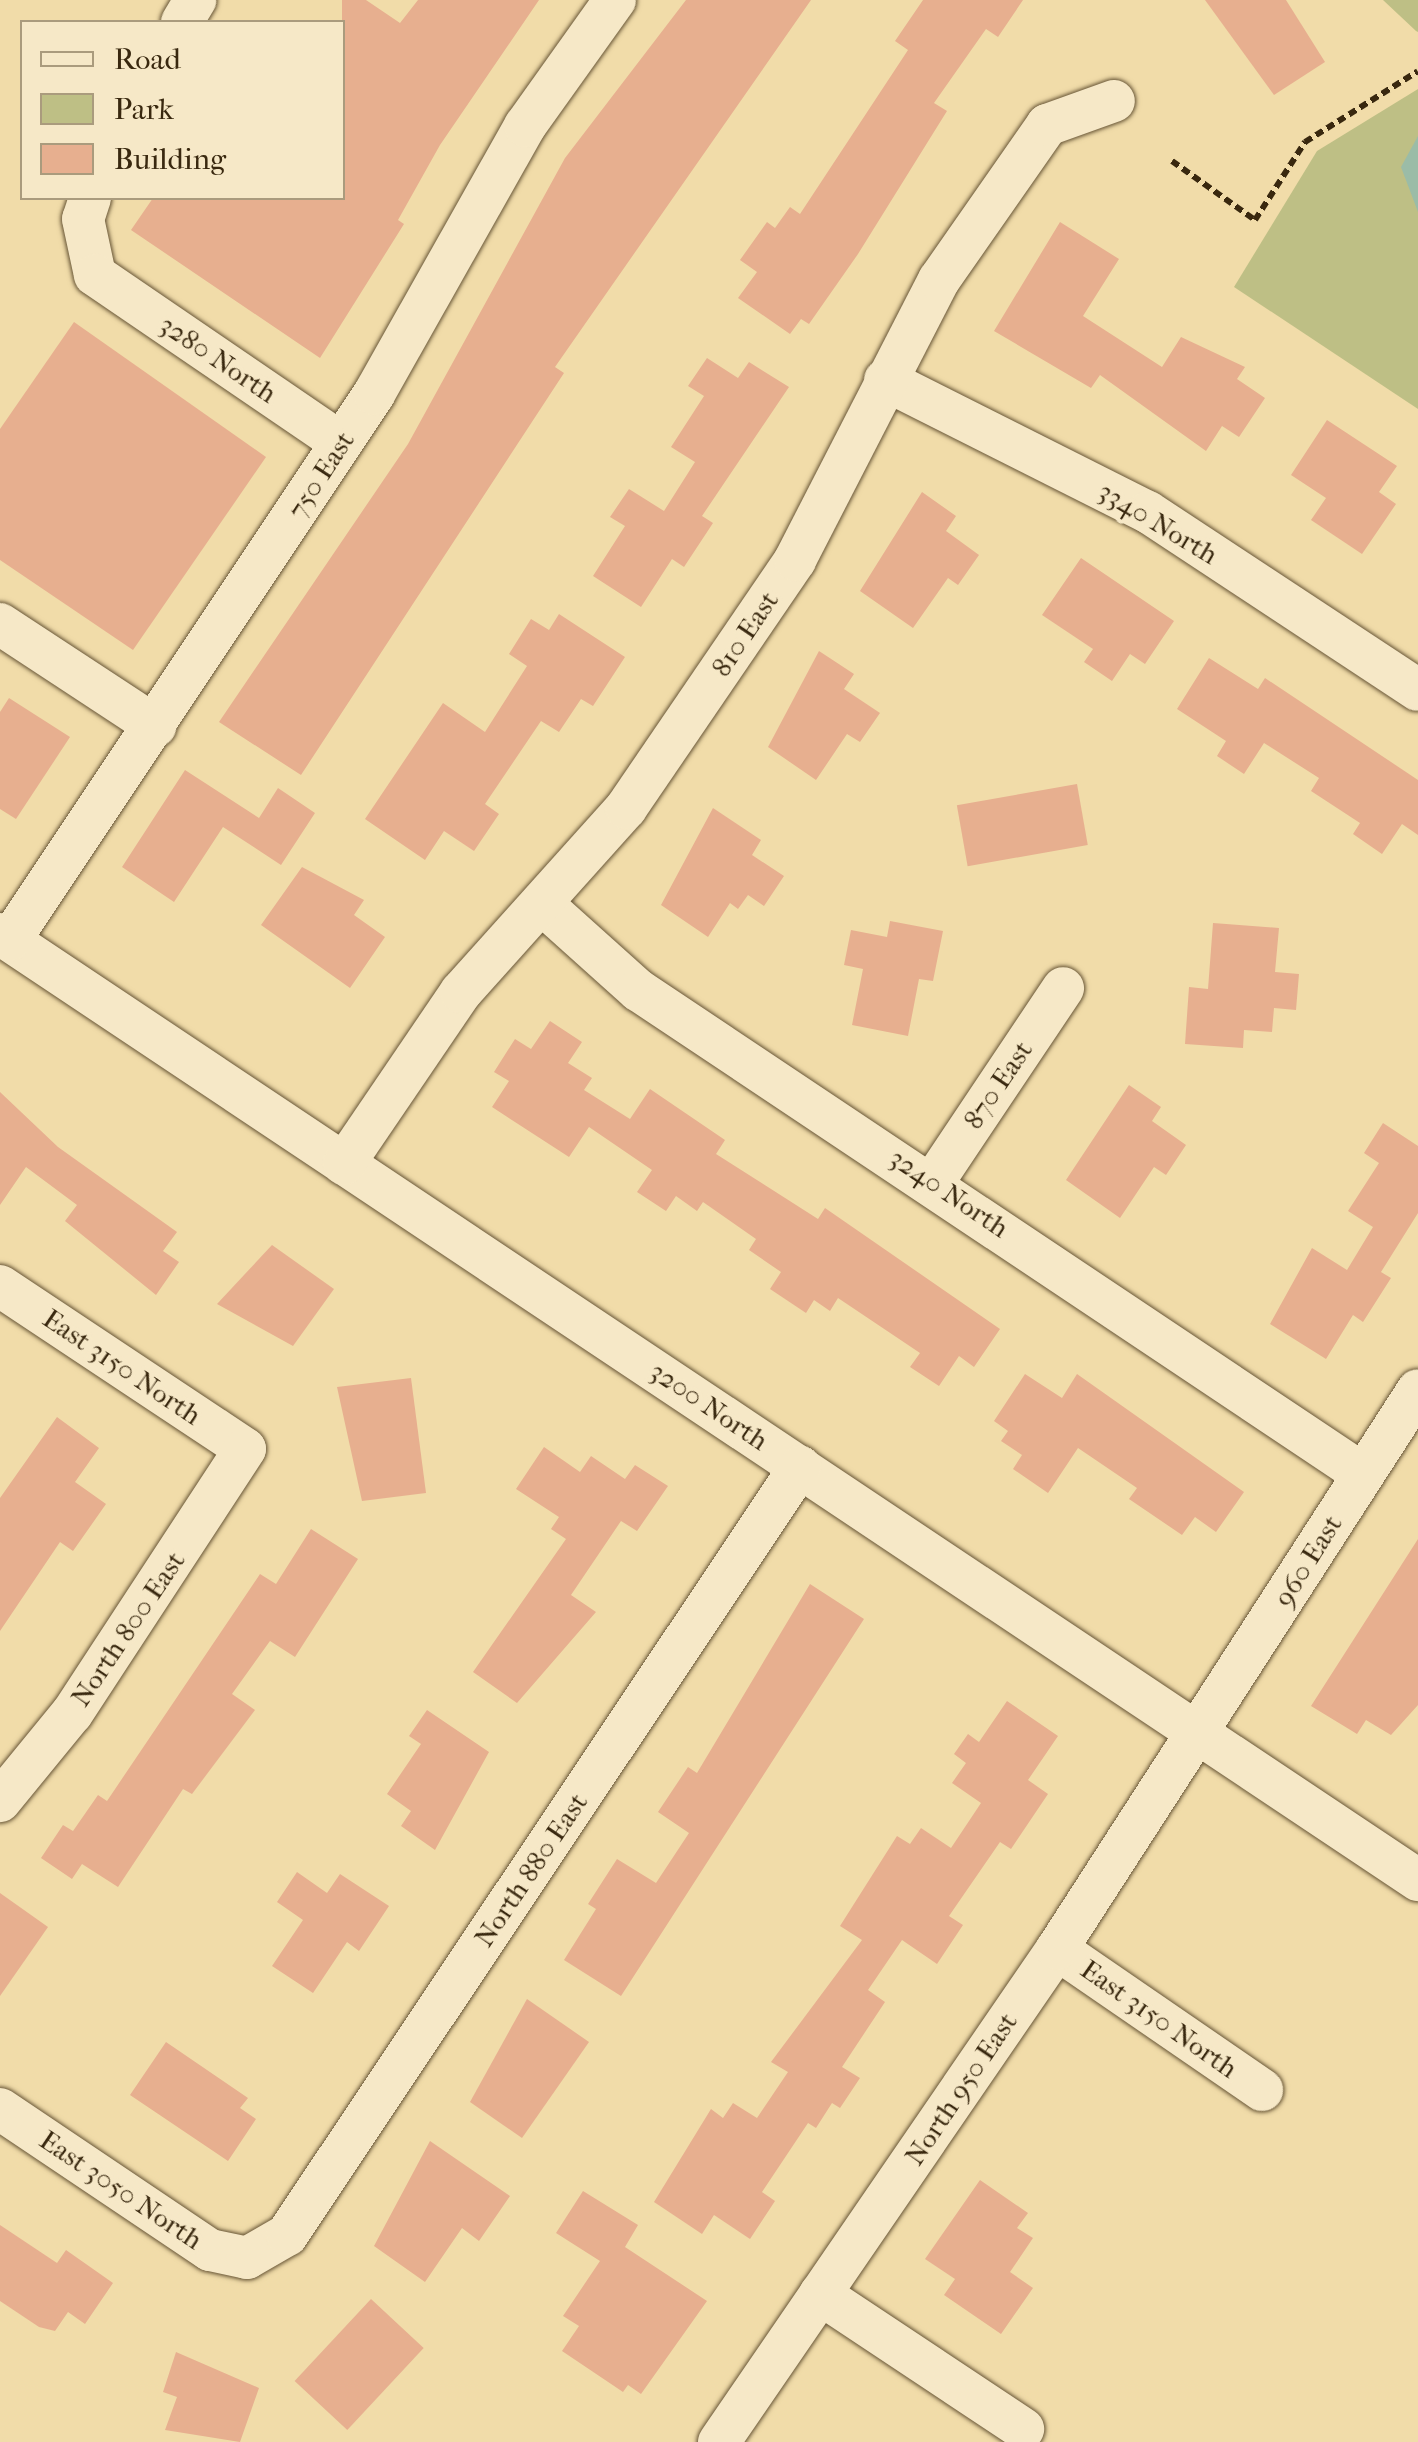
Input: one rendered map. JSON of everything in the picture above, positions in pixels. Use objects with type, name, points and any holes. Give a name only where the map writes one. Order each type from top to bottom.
[{"type":"street","name":"750 East","points":[[5,937],[155,726],[342,444],[525,126],[615,0]]},
{"type":"street","name":"810 East","points":[[344,1164],[461,992],[626,808],[796,560],[939,280],[1047,126],[1114,101]]},
{"type":"street","name":"3280 North","points":[[89,200],[83,219],[96,275],[342,444]]},
{"type":"street","name":"3340 North","points":[[885,380],[1148,512],[1418,690]]},
{"type":"street","points":[[0,624],[155,726]]},
{"type":"street","name":"3240 North","points":[[542,904],[638,990],[934,1182],[1363,1474]]},
{"type":"street","name":"3200 North","points":[[5,937],[1418,1880]]},
{"type":"street","name":"870 East","points":[[934,1182],[1063,988]]},
{"type":"street","name":"East 3150 North","points":[[0,1286],[244,1448]]},
{"type":"street","name":"960 East","points":[[1198,1732],[1418,1390]]},
{"type":"street","name":"North 800 East","points":[[0,1802],[72,1713],[244,1448]]},
{"type":"street","name":"North 880 East","points":[[247,2258],[288,2234],[800,1466]]},
{"type":"street","name":"North 950 East","points":[[719,2442],[1057,1948],[1198,1732]]},
{"type":"street","name":"East 3150 North","points":[[1057,1948],[1262,2090]]},
{"type":"street","name":"East 3050 North","points":[[0,2109],[210,2250],[247,2258]]},
{"type":"street","points":[[820,2294],[1023,2428]]},
{"type":"path","points":[[1172,161],[1255,220],[1305,142],[1418,70]]},
{"type":"green space","points":[[1383,0],[1418,0],[1418,32],[1416,31]]},
{"type":"green space","points":[[1418,89],[1418,409],[1234,287],[1317,151]]},
{"type":"shaded area","points":[[1418,136],[1418,212],[1401,167]]},
{"type":"building","points":[[342,0],[366,0],[400,23],[418,0],[539,0],[440,145],[398,220],[404,224],[320,358],[131,230],[152,200],[345,200]]},
{"type":"building","points":[[686,0],[811,0],[555,367],[564,373],[301,775],[219,722],[408,444],[565,158]]},
{"type":"building","points":[[923,0],[1023,0],[998,37],[986,29],[934,103],[947,111],[858,254],[809,324],[801,319],[790,334],[738,298],[757,272],[740,260],[767,222],[775,228],[790,207],[800,214],[908,50],[895,41]]},
{"type":"building","points":[[1205,0],[1286,0],[1325,62],[1274,95]]},
{"type":"building","points":[[1060,222],[1119,259],[1083,316],[1162,367],[1181,337],[1245,367],[1237,379],[1265,398],[1239,437],[1222,426],[1206,451],[1100,375],[1091,388],[994,331]]},
{"type":"building","points":[[74,322],[266,457],[133,650],[0,560],[0,429]]},
{"type":"building","points":[[707,358],[738,378],[749,362],[789,387],[702,516],[713,523],[684,567],[672,559],[641,607],[593,576],[625,526],[610,517],[629,489],[664,511],[695,462],[671,447],[704,396],[688,386]]},
{"type":"building","points":[[1327,420],[1397,466],[1379,492],[1396,504],[1362,554],[1311,520],[1326,498],[1291,475]]},
{"type":"building","points":[[922,492],[956,516],[946,531],[979,555],[958,585],[948,578],[913,628],[860,591]]},
{"type":"building","points":[[1081,558],[1174,621],[1145,664],[1130,654],[1112,681],[1084,662],[1093,649],[1042,615]]},
{"type":"building","points":[[559,614],[625,657],[593,706],[581,699],[559,732],[541,721],[485,804],[499,814],[474,851],[444,831],[425,860],[365,819],[443,703],[485,732],[527,666],[509,654],[531,619],[549,630]]},
{"type":"building","points":[[819,651],[854,674],[844,689],[880,713],[860,742],[847,734],[816,780],[768,747]]},
{"type":"building","points":[[1209,658],[1258,689],[1265,678],[1418,780],[1418,835],[1402,824],[1382,854],[1353,834],[1360,823],[1311,791],[1319,778],[1264,743],[1244,774],[1217,756],[1226,741],[1177,709]]},
{"type":"building","points":[[9,698],[70,737],[16,819],[0,809],[0,712]]},
{"type":"building","points":[[185,770],[259,818],[278,788],[315,813],[281,865],[223,827],[174,902],[122,867]]},
{"type":"building","points":[[1077,784],[1088,845],[968,866],[957,805]]},
{"type":"building","points":[[713,808],[761,840],[752,855],[784,876],[764,906],[748,895],[738,909],[730,903],[708,937],[661,905]]},
{"type":"building","points":[[302,867],[364,900],[354,915],[385,937],[350,988],[261,925]]},
{"type":"building","points":[[890,921],[943,931],[933,981],[919,979],[908,1036],[852,1025],[863,969],[844,965],[851,930],[887,937]]},
{"type":"building","points":[[1213,923],[1279,928],[1275,972],[1299,974],[1296,1010],[1274,1008],[1272,1032],[1244,1030],[1243,1048],[1185,1044],[1189,987],[1208,989]]},
{"type":"building","points":[[550,1021],[582,1042],[568,1063],[592,1078],[584,1090],[630,1119],[650,1089],[725,1140],[716,1154],[818,1219],[825,1208],[1000,1329],[974,1367],[959,1356],[939,1386],[910,1367],[920,1353],[838,1298],[830,1311],[814,1300],[806,1313],[770,1289],[781,1272],[749,1250],[756,1239],[703,1202],[697,1211],[676,1196],[666,1211],[637,1192],[652,1170],[589,1127],[569,1157],[492,1107],[509,1081],[494,1072],[515,1039],[531,1049]]},
{"type":"building","points":[[1129,1085],[1161,1107],[1152,1121],[1186,1145],[1166,1175],[1154,1167],[1120,1218],[1066,1180]]},
{"type":"building","points":[[0,1092],[58,1147],[177,1232],[163,1251],[179,1262],[156,1295],[65,1221],[77,1205],[26,1167],[0,1205]]},
{"type":"building","points":[[1383,1123],[1418,1146],[1418,1213],[1381,1272],[1391,1278],[1363,1322],[1353,1315],[1326,1359],[1270,1324],[1312,1248],[1347,1270],[1373,1227],[1348,1211],[1379,1163],[1364,1153]]},
{"type":"building","points":[[272,1245],[334,1289],[293,1346],[217,1304]]},
{"type":"building","points":[[1025,1374],[1062,1398],[1077,1374],[1244,1492],[1216,1532],[1195,1517],[1182,1535],[1129,1499],[1137,1488],[1078,1448],[1048,1493],[1013,1469],[1022,1455],[1001,1441],[1008,1431],[994,1421]]},
{"type":"building","points":[[411,1378],[426,1493],[362,1501],[337,1387]]},
{"type":"building","points":[[57,1417],[99,1448],[75,1482],[106,1504],[73,1551],[60,1542],[0,1631],[0,1498]]},
{"type":"building","points":[[544,1447],[580,1472],[591,1456],[625,1479],[635,1465],[668,1486],[637,1531],[621,1521],[571,1595],[596,1612],[517,1703],[473,1672],[566,1539],[551,1529],[559,1517],[516,1489]]},
{"type":"building","points":[[311,1529],[358,1559],[295,1657],[270,1641],[232,1694],[255,1710],[192,1794],[183,1789],[118,1887],[82,1864],[72,1879],[41,1858],[63,1825],[73,1831],[98,1795],[107,1801],[260,1574],[276,1584]]},
{"type":"building","points":[[1418,1539],[1418,1705],[1391,1735],[1366,1720],[1357,1734],[1311,1706]]},
{"type":"building","points":[[810,1584],[864,1619],[621,1996],[564,1960],[596,1909],[588,1904],[617,1859],[656,1883],[689,1833],[658,1812],[688,1767],[697,1773]]},
{"type":"building","points":[[1007,1701],[1058,1736],[1028,1780],[1048,1794],[1011,1849],[1000,1842],[949,1916],[963,1925],[937,1964],[902,1940],[868,1990],[885,2002],[842,2067],[860,2078],[840,2108],[832,2103],[816,2128],[808,2123],[762,2192],[775,2201],[750,2239],[714,2215],[702,2234],[654,2202],[711,2109],[723,2118],[733,2103],[757,2118],[788,2072],[771,2062],[862,1940],[840,1926],[897,1836],[910,1844],[921,1828],[951,1848],[981,1803],[952,1783],[966,1763],[954,1754],[968,1734],[979,1742]]},
{"type":"building","points":[[427,1710],[489,1752],[435,1850],[401,1826],[411,1811],[387,1794],[421,1744],[409,1736]]},
{"type":"building","points":[[297,1872],[327,1893],[340,1874],[389,1906],[359,1951],[347,1942],[313,1993],[272,1966],[303,1920],[277,1902]]},
{"type":"building","points":[[0,1893],[48,1927],[0,1996]]},
{"type":"building","points":[[527,1999],[589,2042],[522,2138],[470,2102]]},
{"type":"building","points":[[166,2042],[248,2098],[240,2108],[256,2119],[228,2161],[130,2095]]},
{"type":"building","points":[[430,2141],[510,2196],[479,2241],[462,2228],[425,2282],[374,2246]]},
{"type":"building","points":[[980,2180],[1028,2213],[1017,2228],[1033,2238],[1010,2272],[1033,2288],[1001,2334],[944,2295],[955,2279],[925,2259]]},
{"type":"building","points":[[583,2191],[638,2225],[625,2247],[707,2301],[641,2394],[628,2385],[623,2392],[562,2351],[579,2326],[563,2316],[600,2261],[556,2233]]},
{"type":"building","points":[[0,2225],[57,2263],[66,2250],[113,2283],[85,2324],[68,2312],[55,2331],[39,2327],[0,2301]]},
{"type":"building","points":[[371,2299],[424,2348],[347,2430],[295,2381]]},
{"type":"building","points":[[176,2352],[259,2388],[240,2442],[165,2430],[177,2397],[163,2392]]}]
